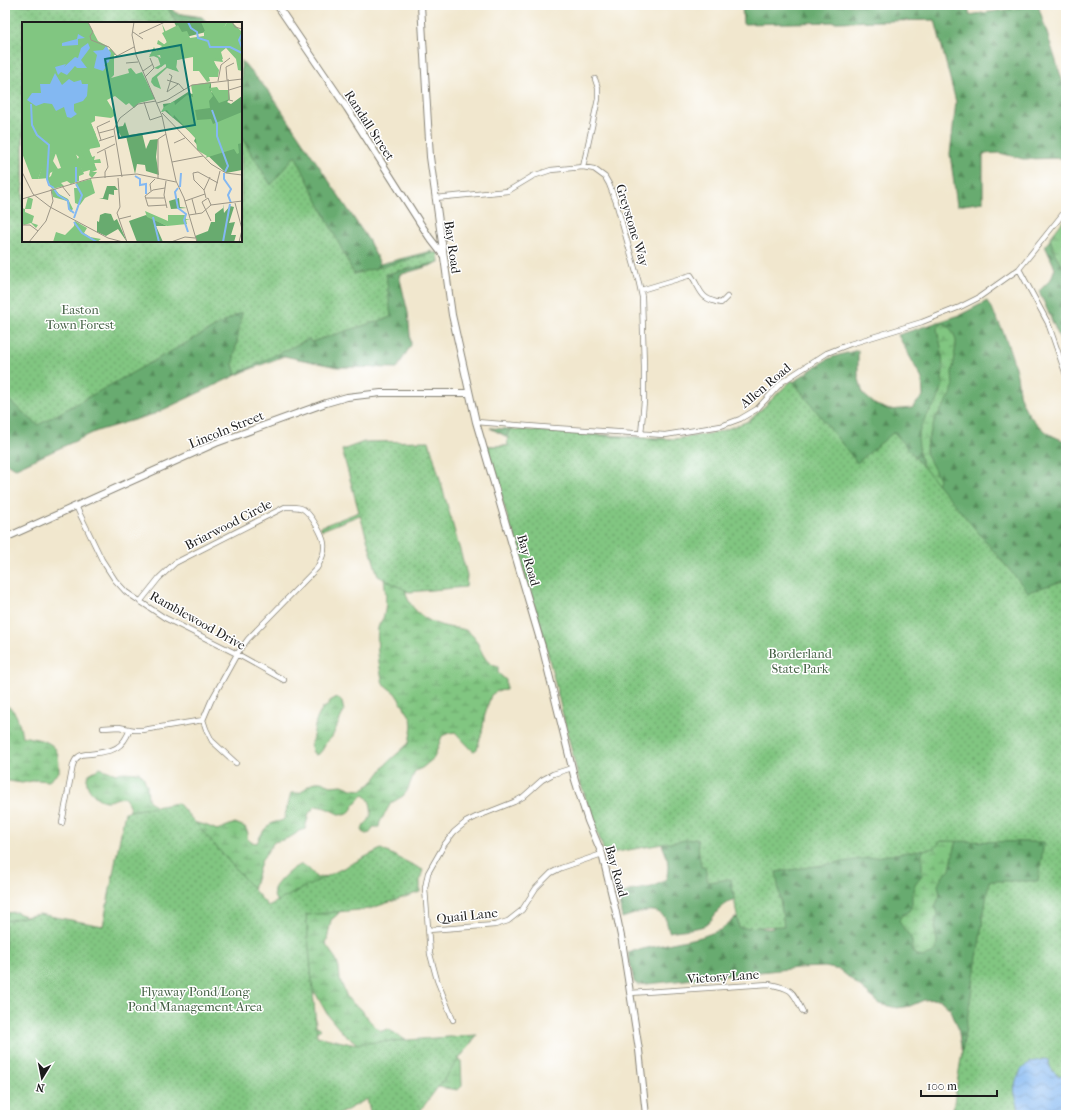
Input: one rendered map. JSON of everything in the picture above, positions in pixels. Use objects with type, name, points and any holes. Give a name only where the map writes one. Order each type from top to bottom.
[{"type":"main road","name":"Randall Street","points":[[277,5],[347,108],[429,237],[444,256]]},
{"type":"main road","name":"Bay Road","points":[[421,5],[427,126],[435,198],[452,316],[476,422],[540,638],[572,768],[588,821],[602,854],[615,908],[630,993],[641,1061],[646,1115]]},
{"type":"main road","name":"Lincoln Street","points":[[5,538],[216,443],[326,403],[347,397],[381,393],[469,393]]},
{"type":"street","points":[[583,167],[598,99],[598,88],[595,79]]},
{"type":"street","name":"Greystone Way","points":[[435,198],[508,190],[533,176],[551,170],[583,167],[594,169],[605,177],[610,184],[641,290],[644,315],[644,401],[641,434]]},
{"type":"street","name":"Allen Road","points":[[476,422],[671,435],[721,426],[740,419],[757,409],[782,382],[827,354],[850,344],[922,322],[978,298],[1006,280],[1019,269],[1066,210]]},
{"type":"street","points":[[1019,269],[1048,323],[1066,375]]},
{"type":"street","points":[[641,290],[691,274],[699,290],[710,301],[722,303],[727,297]]},
{"type":"street","name":"Ramblewood Drive","points":[[76,506],[102,560],[115,580],[126,592],[165,618],[237,654],[284,680]]},
{"type":"street","name":"Briarwood Circle","points":[[140,602],[159,578],[176,563],[285,507],[294,507],[304,510],[320,531],[324,544],[324,555],[317,568],[248,639],[237,654],[212,701],[204,720]]},
{"type":"street","points":[[103,728],[119,727],[143,730],[204,720],[206,729],[212,741],[236,763]]},
{"type":"street","points":[[62,823],[75,760],[82,755],[106,752],[118,748],[123,743],[130,729]]},
{"type":"street","points":[[453,1020],[436,980],[430,954],[425,888],[427,875],[435,859],[454,832],[466,822],[523,798],[542,780],[553,774],[572,768]]},
{"type":"street","name":"Quail Lane","points":[[428,930],[495,925],[508,921],[522,910],[536,888],[551,873],[602,854]]},
{"type":"street","name":"Victory Lane","points":[[630,993],[769,984],[784,987],[793,993],[803,1012]]},
{"type":"green space","name":"Easton Town Forest","points":[[5,5],[168,5],[176,13],[202,17],[207,22],[22,22],[22,242],[242,242],[242,61],[270,93],[369,241],[380,264],[432,251],[436,264],[399,275],[408,313],[411,345],[397,368],[337,367],[284,356],[243,372],[154,414],[97,431],[16,468],[5,463]]},
{"type":"green space","name":"Easton Town Forest","points":[[5,5],[166,5],[175,22],[22,22],[22,242],[242,242],[242,139],[271,185],[295,155],[354,274],[438,252],[439,262],[386,274],[391,317],[311,342],[309,339],[236,374],[233,364],[242,312],[38,425],[5,397]]},
{"type":"green space","points":[[742,5],[969,5],[969,15],[1038,5],[1066,92],[1066,158],[1023,159],[1000,153],[983,154],[983,202],[957,206],[950,154],[956,102],[935,20],[743,24]]},
{"type":"green space","points":[[1066,217],[1066,270],[1055,254],[1050,238]]},
{"type":"green space","points":[[1066,219],[1066,353],[1039,291],[1051,279],[1055,268],[1045,246]]},
{"type":"green space","name":"Borderland State Park","points":[[987,301],[999,322],[1006,339],[1017,374],[1019,393],[1026,409],[1030,416],[1043,429],[1066,441],[1066,1071],[1019,1115],[954,1115],[963,1061],[958,1027],[951,1010],[939,999],[924,1000],[910,1006],[897,1008],[880,1004],[840,970],[825,967],[797,968],[638,985],[634,982],[628,952],[701,937],[720,930],[735,918],[755,926],[768,929],[774,927],[778,923],[781,914],[781,903],[776,894],[741,897],[722,907],[706,925],[698,928],[669,932],[666,920],[657,912],[640,912],[622,918],[618,896],[629,891],[652,887],[664,881],[667,877],[667,857],[661,842],[589,807],[573,753],[555,679],[535,607],[487,446],[507,446],[511,444],[511,439],[490,428],[674,439],[722,432],[740,425],[754,417],[792,383],[828,359],[858,350],[858,375],[863,394],[876,405],[890,410],[912,408],[923,396],[922,379],[898,335],[960,315]]},
{"type":"green space","points":[[944,323],[956,339],[956,347],[952,372],[953,387],[951,395],[936,417],[926,446],[927,455],[939,479],[936,488],[926,478],[920,456],[918,438],[921,426],[926,416],[937,402],[943,385],[942,351],[937,329]]},
{"type":"green space","name":"Borderland State Park","points":[[792,380],[857,463],[894,432],[1028,592],[1066,580],[1066,1115],[956,1115],[957,1108],[953,1109],[989,881],[1038,881],[1044,842],[941,841],[935,848],[776,872],[784,926],[739,928],[731,879],[708,882],[705,867],[701,867],[697,838],[605,854],[578,776],[543,634],[486,446],[508,446],[507,436],[510,429],[648,439],[677,439],[718,432],[749,421]]},
{"type":"green space","points":[[429,441],[467,575],[466,587],[409,592],[378,576],[360,515],[322,530],[320,527],[359,512],[342,450],[364,442]]},
{"type":"green space","points":[[383,568],[408,581],[406,595],[410,603],[423,617],[442,626],[463,629],[471,634],[475,638],[484,657],[492,665],[498,667],[498,673],[506,680],[506,690],[497,691],[491,695],[477,749],[474,751],[471,749],[455,732],[442,736],[434,758],[422,768],[415,771],[407,791],[403,796],[391,803],[380,822],[379,827],[373,827],[370,833],[366,834],[362,832],[364,825],[370,818],[371,812],[370,802],[364,795],[348,813],[343,815],[326,808],[316,806],[309,813],[305,829],[287,838],[274,842],[265,855],[261,862],[247,911],[280,907],[274,896],[274,889],[286,874],[299,865],[306,867],[317,878],[325,876],[330,891],[341,907],[338,914],[331,920],[326,945],[336,959],[339,968],[340,980],[347,997],[352,1003],[361,1009],[380,1031],[388,1029],[415,1046],[455,1057],[461,1061],[462,1086],[458,1090],[438,1087],[426,1078],[365,1055],[354,1041],[341,1031],[327,1014],[316,994],[307,989],[304,1022],[321,1029],[310,1032],[136,919],[5,951],[6,913],[16,912],[40,923],[103,926],[132,820],[129,805],[125,798],[107,801],[98,798],[91,792],[88,787],[87,778],[89,774],[100,768],[116,774],[121,772],[139,772],[143,776],[147,786],[148,799],[163,815],[205,825],[217,830],[235,823],[245,827],[248,833],[247,838],[251,842],[257,843],[261,834],[268,826],[284,819],[291,793],[300,793],[315,782],[321,782],[331,786],[342,785],[352,789],[361,790],[372,783],[387,763],[409,743],[412,726],[411,718],[395,693],[383,684],[380,670],[377,635],[384,615],[386,603]]},
{"type":"green space","points":[[337,697],[342,702],[344,711],[332,737],[325,744],[319,754],[315,755],[311,746],[316,721],[322,709],[327,706],[330,701]]},
{"type":"green space","points":[[5,705],[13,710],[19,722],[22,736],[39,739],[49,743],[56,751],[59,760],[59,772],[49,781],[37,780],[22,783],[5,781]]},
{"type":"green space","name":"Flyaway Pond/Long Pond Management Area","points":[[178,803],[268,906],[381,849],[423,870],[420,879],[420,892],[369,909],[306,915],[317,1036],[351,1044],[477,1035],[417,1115],[371,1115],[367,1099],[338,1115],[5,1115],[5,921],[39,914],[103,926],[125,812]]},
{"type":"green space","points":[[957,840],[950,870],[942,877],[938,885],[940,895],[935,907],[937,914],[935,927],[937,942],[936,950],[932,954],[923,957],[913,951],[912,940],[899,920],[902,915],[909,911],[912,905],[912,893],[915,884],[922,875],[922,853],[930,842]]},
{"type":"water","points":[[1045,1059],[1048,1060],[1052,1070],[1059,1076],[1064,1074],[1066,1071],[1066,1115],[1019,1115],[1015,1087],[1021,1070],[1031,1062]]}]
